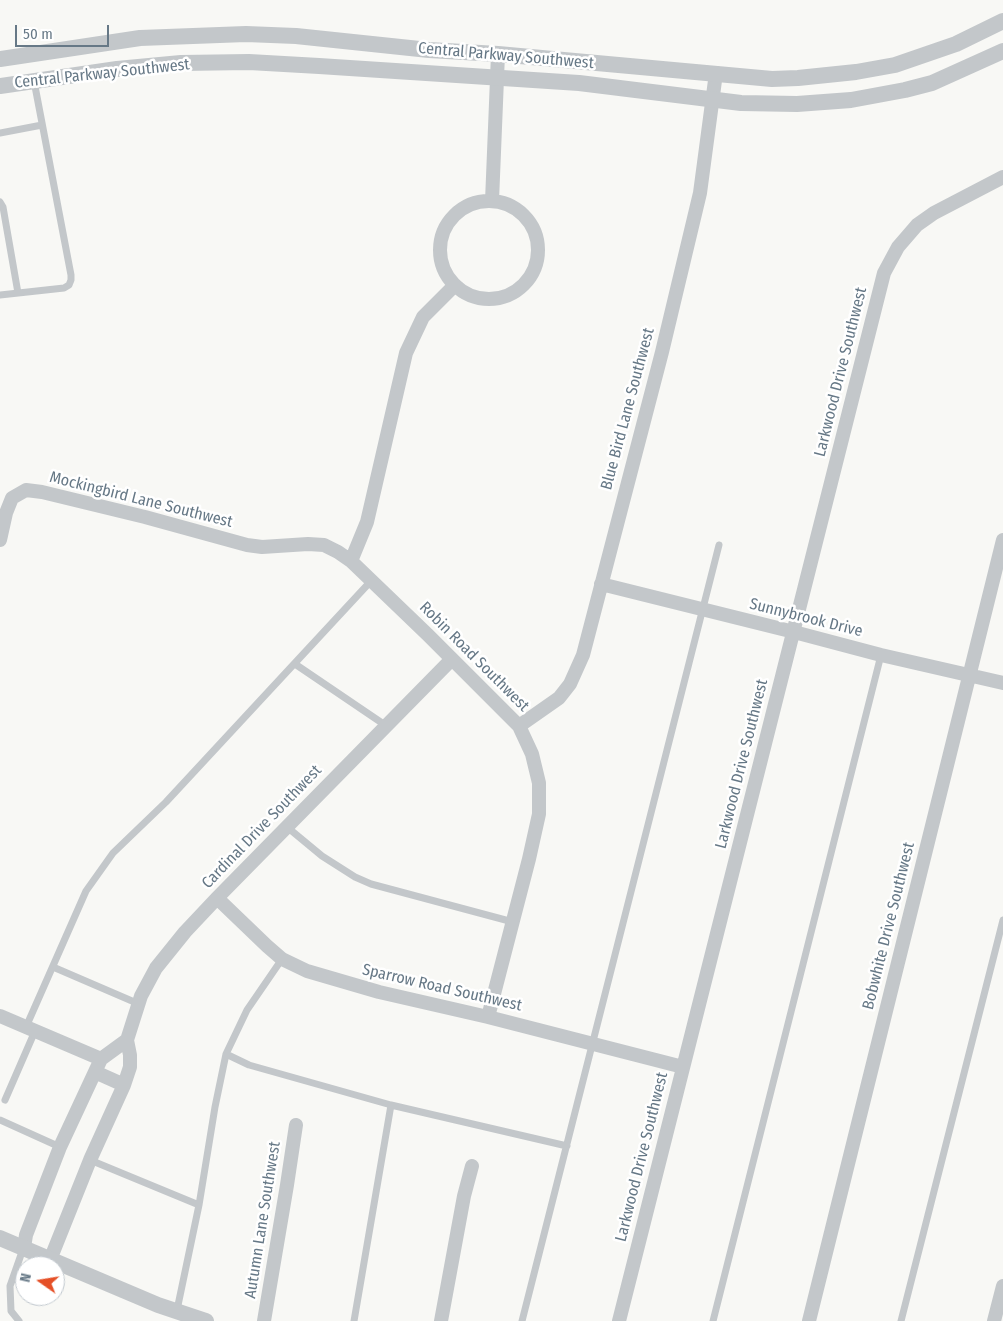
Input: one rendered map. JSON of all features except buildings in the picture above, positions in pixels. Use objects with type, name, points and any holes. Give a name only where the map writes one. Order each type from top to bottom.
[{"type":"street","name":"Central Parkway Southwest","points":[[0,59],[140,38],[246,34],[296,36],[429,50],[498,54],[772,79],[798,78],[895,65],[956,44],[1003,21]]},
{"type":"street","name":"Central Parkway Southwest","points":[[0,86],[34,80],[163,65],[248,62],[579,83],[741,103],[797,104],[879,96],[932,83],[1003,50]]},
{"type":"street","points":[[492,201],[498,54]]},
{"type":"street","name":"Blue Bird Lane Southwest","points":[[519,726],[559,698],[570,684],[583,655],[662,352],[700,193],[716,73]]},
{"type":"street","name":"Larkwood Drive Southwest","points":[[619,1321],[884,273],[898,247],[917,225],[1003,178]]},
{"type":"street","points":[[479,201],[492,201],[510,205],[524,215],[534,229],[538,245],[537,262],[530,278],[518,290],[502,297],[485,299],[469,295],[455,285],[446,273],[441,259],[440,244],[444,229],[453,216],[465,207],[479,201]]},
{"type":"street","points":[[350,561],[367,522],[406,353],[424,317],[455,285]]},
{"type":"street","name":"Mockingbird Lane Southwest","points":[[0,540],[6,513],[12,498],[26,490],[42,492],[145,517],[247,545],[278,547],[308,544]]},
{"type":"street","name":"Bobwhite Drive Southwest","points":[[809,1321],[1003,540]]},
{"type":"street","name":"Robin Road Southwest","points":[[308,544],[324,545],[350,561],[519,726],[532,754],[539,783],[539,814],[488,1017]]},
{"type":"street","name":"Sunnybrook Drive","points":[[601,584],[881,655],[1003,683]]},
{"type":"street","name":"Cardinal Drive Southwest","points":[[52,1256],[90,1160],[124,1085],[130,1067],[127,1040],[138,1004],[156,968],[185,932],[217,898],[452,659]]},
{"type":"street","name":"Sparrow Road Southwest","points":[[217,898],[282,959],[307,971],[379,992],[488,1017],[682,1067]]},
{"type":"street","points":[[0,1016],[101,1059]]},
{"type":"street","points":[[24,1248],[26,1234],[60,1147],[101,1059],[127,1040]]},
{"type":"street","points":[[95,1072],[124,1085]]},
{"type":"street","name":"Autumn Lane Southwest","points":[[264,1321],[296,1125]]},
{"type":"street","points":[[441,1321],[464,1196],[472,1166]]},
{"type":"street","points":[[0,1238],[41,1256]]},
{"type":"street","points":[[65,1266],[185,1316],[206,1321]]},
{"type":"street","points":[[994,1321],[1003,1286]]},
{"type":"lane","points":[[0,295],[64,288],[69,285],[71,280],[34,80]]},
{"type":"lane","points":[[0,132],[42,125]]},
{"type":"lane","points":[[0,202],[3,207],[18,293]]},
{"type":"lane","points":[[522,1321],[718,545]]},
{"type":"lane","points":[[5,1100],[53,967],[86,891],[113,853],[166,802],[371,581]]},
{"type":"lane","points":[[713,1321],[881,655]]},
{"type":"lane","points":[[295,664],[386,725]]},
{"type":"lane","points":[[287,827],[322,856],[355,877],[371,884],[513,922]]},
{"type":"lane","points":[[901,1321],[1003,920]]},
{"type":"lane","points":[[185,1316],[199,1205],[226,1054],[247,1010],[282,959]]},
{"type":"lane","points":[[53,967],[138,1004]]},
{"type":"lane","points":[[226,1054],[249,1065],[391,1105],[567,1146]]},
{"type":"lane","points":[[354,1321],[391,1105]]},
{"type":"lane","points":[[0,1120],[60,1147]]},
{"type":"lane","points":[[90,1160],[199,1205]]},
{"type":"lane","points":[[19,1321],[11,1311],[10,1286],[24,1248]]}]
